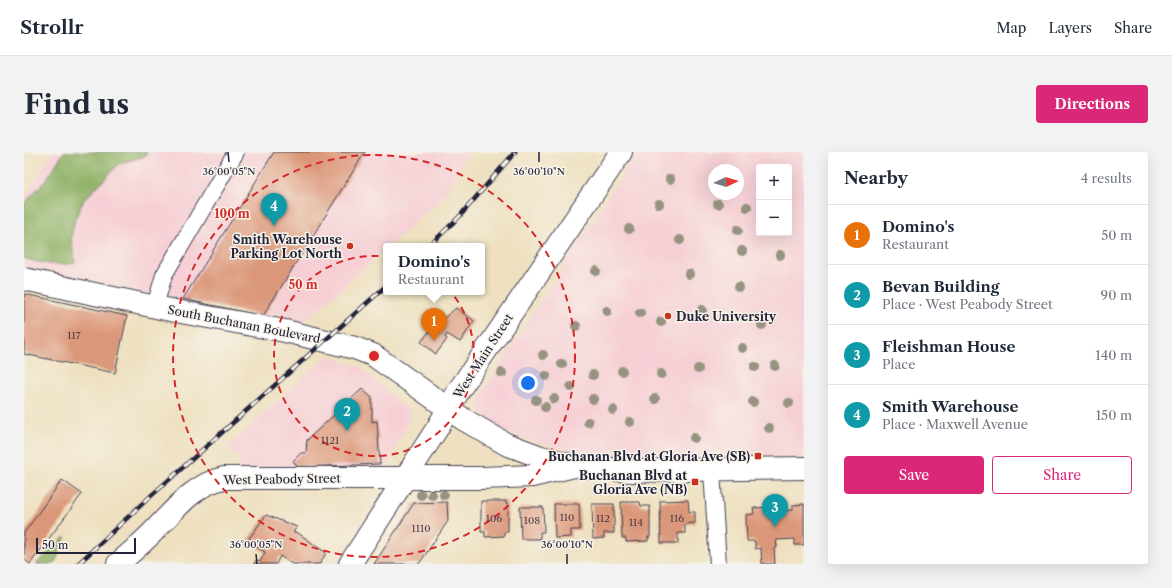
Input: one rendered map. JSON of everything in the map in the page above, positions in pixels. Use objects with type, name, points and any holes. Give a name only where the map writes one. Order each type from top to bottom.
[{"type":"street","points":[[155,306],[164,275],[236,152]]},
{"type":"street","name":"West Main Street","points":[[350,564],[497,333],[621,152]]},
{"type":"street","name":"South Buchanan Boulevard","points":[[24,279],[285,331],[355,348],[383,362],[449,408],[506,444],[542,458],[574,466]]},
{"type":"street","points":[[574,466],[632,471],[712,471],[804,468]]},
{"type":"street","name":"West Peabody Street","points":[[118,564],[189,496],[206,484],[224,478],[482,478],[532,476],[574,466]]},
{"type":"street","points":[[712,471],[718,564]]},
{"type":"shaded area","points":[[53,152],[468,152],[442,198],[392,243],[383,243],[383,251],[311,316],[301,322],[167,298],[24,267],[24,198]]},
{"type":"shaded area","name":"Duke University","points":[[637,152],[804,152],[804,460],[645,462],[605,459],[529,441],[495,427],[479,410],[478,399]]},
{"type":"shaded area","points":[[327,356],[360,367],[412,414],[386,468],[238,470],[240,457],[227,448]]},
{"type":"green space","points":[[64,152],[147,152],[146,156],[120,163],[84,200],[75,219],[71,238],[75,263],[49,264],[36,262],[24,258],[24,204],[45,181]]},
{"type":"green space","points":[[65,537],[62,548],[54,564],[36,564]]},
{"type":"building","points":[[274,152],[365,152],[263,316],[183,299]]},
{"type":"building","points":[[24,294],[127,316],[115,373],[24,354]]},
{"type":"building","points":[[456,308],[474,321],[460,342],[447,334],[445,337],[447,339],[436,354],[421,342],[432,328]]},
{"type":"building","points":[[362,389],[372,398],[372,422],[377,421],[380,464],[298,467],[293,461],[301,453],[306,453],[307,440]]},
{"type":"building","points":[[62,480],[82,494],[30,564],[24,559],[24,533]]},
{"type":"building","points":[[688,500],[689,512],[695,512],[695,523],[685,524],[685,533],[678,533],[678,543],[661,543],[660,501]]},
{"type":"building","points":[[481,501],[506,501],[506,504],[508,503],[508,532],[504,532],[504,536],[485,537],[485,532],[481,532]]},
{"type":"building","points":[[447,502],[448,521],[419,564],[374,564],[414,503]]},
{"type":"building","points":[[621,502],[640,502],[641,506],[650,506],[650,537],[648,537],[648,541],[626,542],[626,538],[622,538]]},
{"type":"building","points":[[554,504],[579,504],[580,530],[571,530],[571,537],[555,538]]},
{"type":"building","points":[[592,504],[614,504],[614,533],[604,533],[604,538],[593,539]]},
{"type":"building","points":[[804,504],[804,545],[795,545],[795,539],[776,540],[777,548],[774,548],[775,564],[762,564],[761,548],[755,549],[755,541],[747,541],[746,515],[754,514],[753,508],[775,507],[775,511],[793,510],[793,505]]},
{"type":"building","points":[[520,507],[543,507],[544,532],[540,532],[540,539],[521,539]]},
{"type":"building","points":[[266,515],[297,527],[293,532],[298,533],[326,553],[320,564],[292,564],[280,556],[276,564],[254,564],[256,560],[260,562],[265,552],[247,541]]},
{"type":"railway","points":[[432,243],[459,217],[515,152]]},
{"type":"railway","points":[[78,564],[143,503],[383,289]]},
{"type":"place","name":"Smith Warehouse","points":[[274,226]]},
{"type":"place","name":"Smith Warehouse Parking Lot North","points":[[350,246]]},
{"type":"place","name":"Duke University","points":[[668,316]]},
{"type":"place","name":"Domino's","points":[[434,341]]},
{"type":"place","name":"Bevan Building","points":[[347,431]]},
{"type":"place","name":"Buchanan Blvd at Gloria Ave (SB)","points":[[758,456]]},
{"type":"place","name":"Buchanan Blvd at Gloria Ave (NB)","points":[[695,482]]},
{"type":"place","name":"Fleishman House","points":[[775,527]]}]
